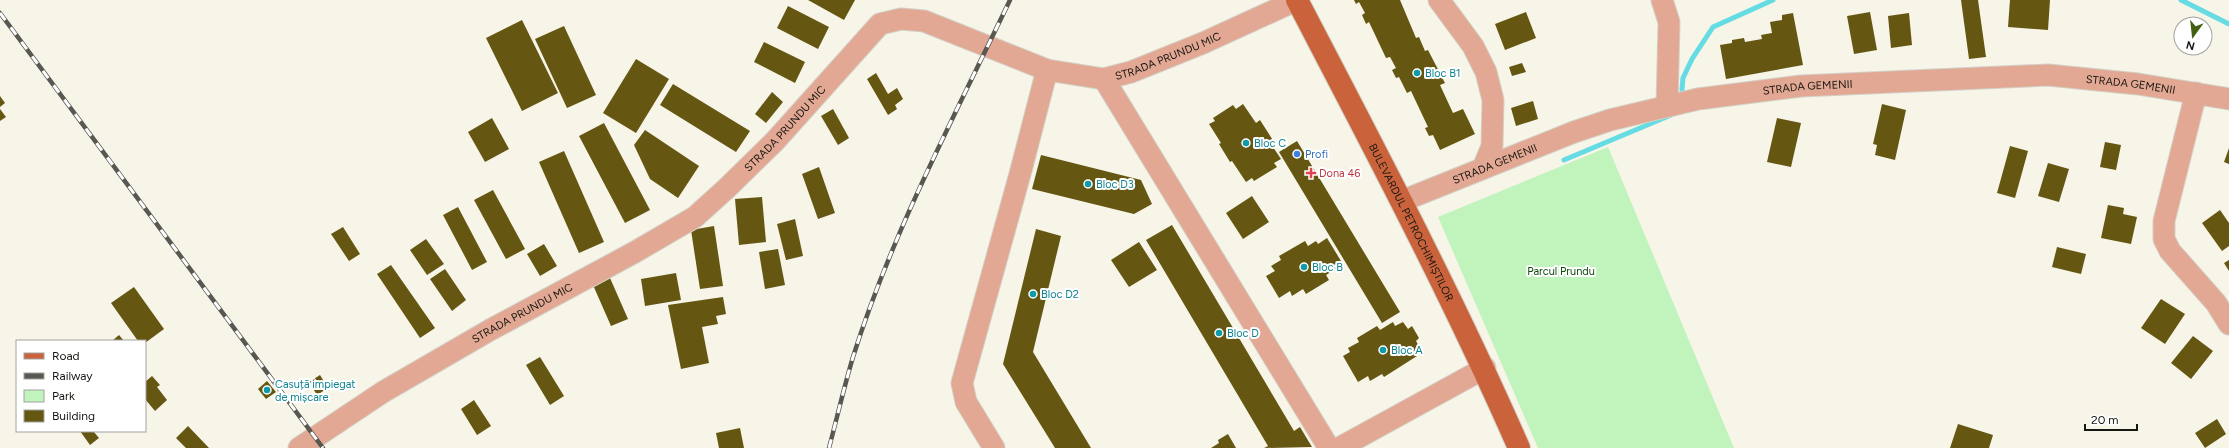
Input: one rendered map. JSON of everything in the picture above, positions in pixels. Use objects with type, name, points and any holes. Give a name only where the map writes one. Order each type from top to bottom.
[{"type":"main road","name":"BULEVARDUL PETROCHIMIȘTILOR","points":[[1297,0],[1402,201],[1485,368],[1519,448]]},
{"type":"street","name":"STRADA PRUNDU MIC","points":[[299,448],[383,392],[490,330],[635,252],[695,217],[775,141],[880,24],[900,19],[924,21],[1047,70],[1104,78],[1131,72],[1203,43],[1297,0]]},
{"type":"street","points":[[1439,0],[1473,46],[1488,79],[1494,100],[1492,146],[1483,168]]},
{"type":"street","points":[[1662,0],[1669,22],[1667,106]]},
{"type":"street","points":[[994,448],[966,402],[962,383],[1047,70]]},
{"type":"street","name":"STRADA GEMENII","points":[[1402,201],[1574,132],[1610,120],[1698,99],[1801,86],[2048,75],[2093,79],[2229,99]]},
{"type":"street","points":[[1104,78],[1329,448]]},
{"type":"street","points":[[2196,93],[2164,221],[2164,239],[2180,264],[2216,302],[2229,324]]},
{"type":"street","points":[[1339,448],[1485,368]]},
{"type":"green space","name":"Parcul Prundu","points":[[1608,147],[1734,448],[1538,448],[1438,217]]},
{"type":"building","points":[[808,0],[855,0],[844,20]]},
{"type":"building","name":"Bloc B1","points":[[1354,0],[1400,0],[1416,38],[1419,37],[1425,51],[1428,50],[1445,83],[1440,85],[1453,113],[1463,109],[1475,134],[1440,150],[1433,135],[1429,136],[1425,128],[1428,127],[1411,91],[1407,93],[1399,77],[1396,78],[1392,70],[1396,68],[1390,57],[1386,58],[1369,22],[1366,24],[1362,15],[1365,13],[1359,2],[1356,4]]},
{"type":"building","points":[[1961,0],[1978,0],[1986,57],[1969,59]]},
{"type":"building","points":[[2010,0],[2050,0],[2048,30],[2008,27]]},
{"type":"building","points":[[788,6],[829,27],[818,49],[777,28]]},
{"type":"building","points":[[1526,12],[1536,38],[1505,50],[1495,24]]},
{"type":"building","points":[[1870,12],[1877,50],[1854,54],[1847,16]]},
{"type":"building","points":[[1793,13],[1803,65],[1726,79],[1720,45],[1732,43],[1732,40],[1744,38],[1745,42],[1762,39],[1761,35],[1772,33],[1770,22],[1782,20],[1782,15]]},
{"type":"building","points":[[1909,13],[1912,45],[1891,48],[1888,16]]},
{"type":"building","points":[[522,20],[558,93],[522,111],[486,38]]},
{"type":"building","points":[[564,26],[596,95],[567,108],[535,39]]},
{"type":"building","points":[[764,42],[805,62],[795,83],[754,62]]},
{"type":"building","points":[[636,59],[669,79],[636,133],[603,113]]},
{"type":"building","points":[[1522,63],[1526,72],[1512,76],[1509,67]]},
{"type":"building","points":[[876,73],[888,94],[897,88],[903,99],[895,105],[897,109],[888,115],[867,79]]},
{"type":"building","points":[[673,84],[750,131],[736,152],[660,105]]},
{"type":"building","points":[[772,92],[783,102],[766,123],[755,114]]},
{"type":"building","points":[[0,96],[5,103],[0,107]]},
{"type":"building","points":[[1533,101],[1538,119],[1516,126],[1511,108]]},
{"type":"building","name":"Bloc C","points":[[1243,104],[1256,123],[1260,120],[1274,142],[1271,144],[1281,159],[1274,163],[1277,167],[1254,181],[1252,178],[1246,182],[1232,161],[1230,162],[1219,144],[1221,143],[1209,124],[1215,121],[1213,118],[1233,105],[1236,109]]},
{"type":"building","points":[[1882,104],[1906,110],[1895,160],[1875,155],[1877,145],[1873,144]]},
{"type":"building","points":[[0,109],[6,117],[0,121]]},
{"type":"building","points":[[833,109],[849,138],[838,145],[821,116]]},
{"type":"building","points":[[492,118],[509,149],[485,162],[468,132]]},
{"type":"building","points":[[1777,118],[1801,123],[1791,167],[1767,162]]},
{"type":"building","points":[[604,123],[650,210],[625,223],[579,136]]},
{"type":"building","points":[[645,130],[699,166],[678,198],[650,179],[634,145]]},
{"type":"building","points":[[1297,141],[1400,312],[1382,323],[1279,152]]},
{"type":"building","points":[[2105,142],[2121,145],[2116,170],[2100,167]]},
{"type":"building","points":[[2010,146],[2028,151],[2015,198],[1997,193]]},
{"type":"building","points":[[2229,148],[2229,164],[2224,162]]},
{"type":"building","points":[[564,151],[604,242],[579,253],[539,162]]},
{"type":"building","name":"Bloc D3","points":[[1041,155],[1141,180],[1152,204],[1134,214],[1032,189]]},
{"type":"building","points":[[2048,163],[2069,169],[2059,202],[2038,196]]},
{"type":"building","points":[[819,167],[835,213],[818,219],[802,174]]},
{"type":"building","points":[[493,190],[525,249],[506,259],[474,200]]},
{"type":"building","points":[[1252,196],[1269,222],[1243,239],[1226,213]]},
{"type":"building","points":[[762,197],[766,242],[739,245],[735,199]]},
{"type":"building","points":[[2108,205],[2124,208],[2123,214],[2137,217],[2131,244],[2101,238]]},
{"type":"building","points":[[458,207],[487,262],[472,270],[443,215]]},
{"type":"building","points":[[2220,210],[2229,223],[2229,246],[2222,251],[2202,223]]},
{"type":"building","points":[[795,219],[803,256],[786,260],[777,224]]},
{"type":"building","name":"Bloc D","points":[[1172,225],[1294,431],[1300,427],[1312,447],[1264,448],[1268,446],[1146,240]]},
{"type":"building","points":[[714,226],[723,286],[700,289],[691,230]]},
{"type":"building","points":[[343,227],[360,254],[349,261],[331,234]]},
{"type":"building","name":"Bloc D2","points":[[1036,229],[1061,236],[1033,352],[1091,448],[1055,448],[1003,364]]},
{"type":"building","name":"Bloc B","points":[[1327,238],[1341,261],[1334,265],[1336,269],[1326,275],[1329,280],[1306,294],[1303,289],[1292,296],[1290,291],[1279,298],[1266,276],[1275,271],[1271,266],[1281,260],[1279,256],[1305,241],[1308,246],[1316,241],[1318,244]]},
{"type":"building","points":[[426,239],[444,264],[427,275],[410,250]]},
{"type":"building","points":[[1139,242],[1157,270],[1129,287],[1111,260]]},
{"type":"building","points":[[544,244],[557,266],[540,276],[527,254]]},
{"type":"building","points":[[2057,247],[2086,254],[2081,274],[2052,267]]},
{"type":"building","points":[[778,249],[785,285],[765,289],[759,252]]},
{"type":"building","points":[[2229,260],[2229,271],[2224,263]]},
{"type":"building","points":[[391,265],[435,328],[420,338],[377,274]]},
{"type":"building","points":[[445,269],[466,300],[452,311],[430,279]]},
{"type":"building","points":[[676,273],[681,300],[645,306],[641,279]]},
{"type":"building","points":[[610,278],[628,319],[611,326],[593,285]]},
{"type":"building","points":[[134,287],[164,329],[146,342],[146,340],[137,340],[111,303]]},
{"type":"building","points":[[723,297],[726,314],[716,316],[718,324],[702,327],[709,363],[681,369],[668,305]]},
{"type":"building","points":[[2161,299],[2185,314],[2165,344],[2141,328]]},
{"type":"building","name":"Bloc A","points":[[1393,322],[1395,326],[1403,322],[1408,329],[1412,326],[1419,338],[1416,341],[1420,348],[1415,352],[1417,356],[1384,377],[1382,374],[1370,381],[1368,376],[1358,382],[1343,356],[1350,352],[1348,348],[1359,342],[1357,338],[1377,326],[1380,330]]},
{"type":"building","points":[[119,335],[123,340],[113,340]]},
{"type":"building","points":[[2193,336],[2213,351],[2191,379],[2171,363]]},
{"type":"building","points":[[540,357],[564,396],[550,405],[526,365]]},
{"type":"building","points":[[320,375],[328,388],[317,395],[309,382]]},
{"type":"building","points":[[152,376],[160,385],[157,387],[167,400],[155,411],[146,400],[146,381]]},
{"type":"building","name":"Casuță impiegat de mișcare","points":[[267,381],[276,392],[266,399],[258,389]]},
{"type":"building","points":[[474,400],[491,426],[477,435],[461,409]]},
{"type":"building","points":[[2217,419],[2226,434],[2205,448],[2195,433]]},
{"type":"building","points":[[1958,424],[1993,435],[1989,448],[1950,448]]},
{"type":"building","points":[[188,426],[209,448],[186,448],[176,438]]},
{"type":"building","points":[[740,428],[744,448],[719,448],[716,433]]},
{"type":"building","points":[[81,432],[94,432],[99,438],[90,445]]},
{"type":"building","points":[[1228,434],[1236,448],[1211,448],[1219,443],[1218,440]]},
{"type":"waterway","points":[[1683,97],[1683,78],[1692,59],[1713,27],[1773,0]]},
{"type":"waterway","points":[[2181,0],[2229,24]]},
{"type":"waterway","points":[[1564,160],[1671,115]]},
{"type":"railway","points":[[829,448],[853,357],[886,265],[925,176],[1010,0]]},
{"type":"railway","points":[[0,13],[323,448]]},
{"type":"place","name":"Bloc B1","points":[[1417,73]]},
{"type":"place","name":"Bloc C","points":[[1246,143]]},
{"type":"place","name":"Profi","points":[[1297,154]]},
{"type":"place","name":"Dona 46","points":[[1311,173]]},
{"type":"place","name":"Bloc D3","points":[[1088,184]]},
{"type":"place","name":"Bloc B","points":[[1304,267]]},
{"type":"place","name":"Bloc D2","points":[[1033,294]]},
{"type":"place","name":"Bloc D","points":[[1219,333]]},
{"type":"place","name":"Bloc A","points":[[1383,350]]},
{"type":"place","name":"Casuță impiegat de mișcare","points":[[267,390]]}]
